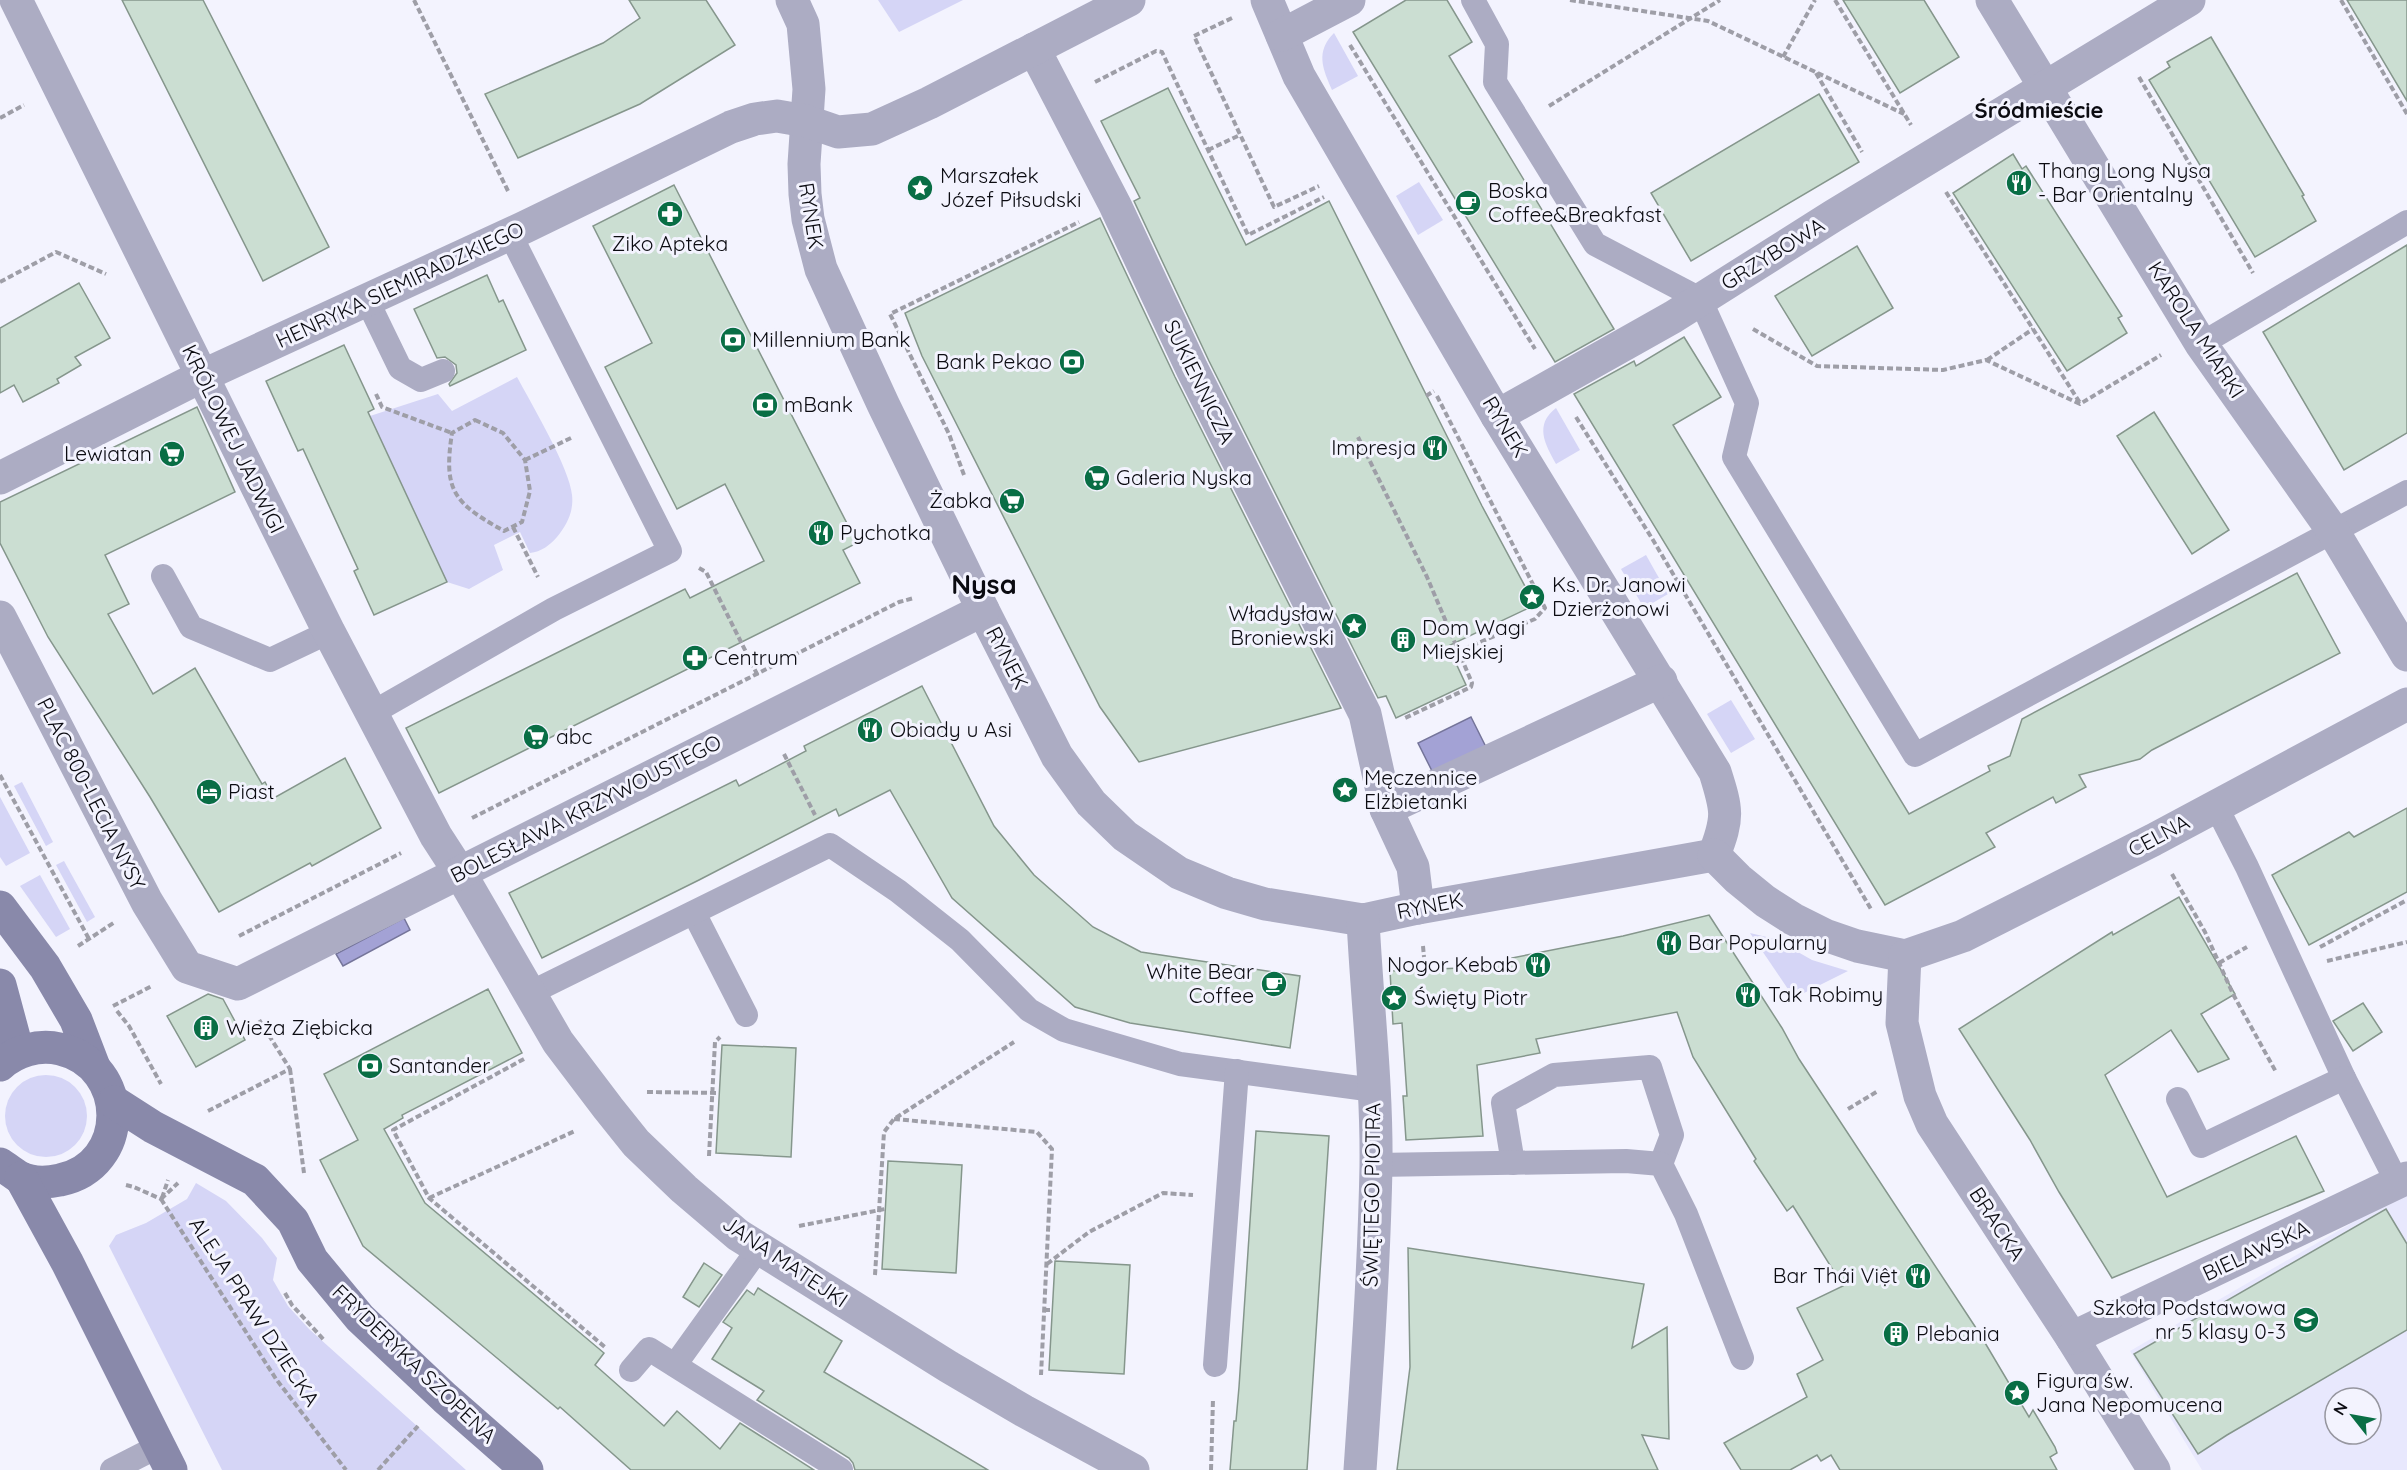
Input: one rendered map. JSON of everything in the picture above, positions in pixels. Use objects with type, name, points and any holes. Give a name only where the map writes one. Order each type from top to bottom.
[{"type":"street","name":"KRÓLOWEJ JADWIGI","points":[[16,0],[328,632],[436,836],[460,873]]},
{"type":"street","name":"RYNEK","points":[[792,0],[803,24],[809,89],[805,194],[808,219],[821,269],[883,405],[1057,756],[1091,803],[1125,836],[1179,873],[1227,893],[1265,904],[1363,920],[1714,855],[1723,833],[1726,806],[1715,772],[1497,416],[1299,76],[1267,1]]},
{"type":"street","points":[[806,121],[838,132],[872,129],[929,103],[1129,0]]},
{"type":"street","name":"KAROLA MIARKI","points":[[1992,0],[2198,339],[2333,531],[2407,656]]},
{"type":"street","name":"GRZYBOWA","points":[[1497,416],[1673,317],[1928,158],[2189,0]]},
{"type":"street","points":[[1282,35],[1339,5]]},
{"type":"street","name":"SUKIENNICZA","points":[[1034,49],[1115,205],[1191,369],[1365,714],[1386,809],[1413,867],[1418,908]]},
{"type":"street","name":"HENRYKA SIEMIRADZKIEGO","points":[[0,478],[202,376],[518,230],[731,127],[755,119],[777,116],[806,121]]},
{"type":"street","name":"BOLESŁAWA KRZYWOUSTEGO","points":[[238,984],[460,873],[976,596]]},
{"type":"street","name":"PLAC 800-LECIA NYSY","points":[[0,617],[147,902],[187,968]]},
{"type":"street","points":[[1386,809],[1661,681]]},
{"type":"street","name":"CELNA","points":[[1898,955],[1963,936],[2153,840],[2407,704]]},
{"type":"street","points":[[1714,855],[1747,886],[1793,919],[1825,935],[1857,946],[1898,955]]},
{"type":"street","name":"JANA MATEJKI","points":[[460,873],[558,1042],[636,1143],[684,1189],[738,1235],[1024,1411],[1133,1470]]},
{"type":"street","points":[[0,907],[45,968],[76,1020],[94,1066],[105,1082],[114,1102],[110,1137],[103,1152],[93,1164],[72,1178],[47,1183],[10,1171]]},
{"type":"street","name":"ŚWIĘTEGO PIOTRA","points":[[1360,1470],[1368,1359],[1376,1165],[1374,1090],[1363,920]]},
{"type":"street","name":"BRACKA","points":[[1898,955],[1902,1023],[1920,1096],[1932,1124],[2072,1338],[2154,1470]]},
{"type":"street","points":[[187,968],[238,984]]},
{"type":"street","points":[[0,985],[9,1058],[48,1047],[73,1052],[94,1066]]},
{"type":"street","name":"FRYDERYKA SZOPENA","points":[[114,1102],[153,1127],[255,1180],[293,1221],[312,1260],[360,1318],[445,1398],[527,1470]]},
{"type":"street","points":[[10,1171],[67,1262],[165,1458]]},
{"type":"street","name":"BIELAWSKA","points":[[2072,1338],[2402,1181]]},
{"type":"lane","points":[[1473,0],[1497,44],[1495,82],[1595,244],[1700,299],[1747,403],[1734,457],[1915,755],[2407,492]]},
{"type":"lane","points":[[2198,339],[2407,222]]},
{"type":"lane","points":[[372,713],[554,609],[670,551],[604,422],[518,230]]},
{"type":"lane","points":[[367,300],[400,368],[421,380],[443,371]]},
{"type":"lane","points":[[163,576],[191,627],[270,660],[328,632]]},
{"type":"lane","points":[[2216,806],[2247,867],[2344,1078],[2402,1181]]},
{"type":"lane","points":[[530,993],[830,845],[898,891],[960,940],[1029,1010],[1064,1030],[1180,1064],[1374,1090]]},
{"type":"lane","points":[[694,913],[746,1016]]},
{"type":"lane","points":[[1513,1163],[1503,1103],[1554,1075],[1650,1067],[1672,1135],[1661,1164],[1686,1214],[1742,1358]]},
{"type":"lane","points":[[1215,1365],[1237,1071]]},
{"type":"lane","points":[[2178,1099],[2201,1146],[2344,1078]]},
{"type":"lane","points":[[1376,1165],[1626,1161],[1661,1164]]},
{"type":"lane","points":[[675,1365],[759,1248]]},
{"type":"lane","points":[[631,1370],[649,1349],[842,1470]]},
{"type":"lane","points":[[112,1470],[165,1458]]},
{"type":"path","points":[[414,0],[518,230]]},
{"type":"path","points":[[1570,0],[1708,21],[1904,114]]},
{"type":"path","points":[[1520,124],[1720,0]]},
{"type":"path","points":[[1783,57],[1815,0]]},
{"type":"path","points":[[1835,0],[1928,158],[2080,404]]},
{"type":"path","points":[[2341,0],[2407,114]]},
{"type":"path","points":[[1267,1],[1194,36],[1274,207],[1354,170]]},
{"type":"path","points":[[1339,5],[1459,222],[1555,383],[1653,540],[1898,955]]},
{"type":"path","points":[[2119,43],[2255,277]]},
{"type":"path","points":[[1093,83],[1156,51],[1162,52],[1248,235],[1329,195]]},
{"type":"path","points":[[1815,72],[1883,186]]},
{"type":"path","points":[[1208,150],[1240,135]]},
{"type":"path","points":[[965,476],[949,434],[890,314],[1115,205]]},
{"type":"path","points":[[0,282],[56,252]]},
{"type":"path","points":[[1700,299],[1817,366],[1943,370],[1986,360],[2033,330]]},
{"type":"path","points":[[2080,404],[2198,339]]},
{"type":"path","points":[[1986,360],[2080,404]]},
{"type":"path","points":[[1429,381],[1545,608],[1535,619],[1459,651]]},
{"type":"path","points":[[1426,396],[1434,391]]},
{"type":"path","points":[[475,420],[502,433],[525,460],[530,492],[522,522],[504,531],[477,516],[452,491],[447,463],[452,433],[475,420]]},
{"type":"path","points":[[525,460],[604,422]]},
{"type":"path","points":[[1358,437],[1427,577],[1472,683],[1471,687],[1400,720]]},
{"type":"path","points":[[513,527],[554,609]]},
{"type":"path","points":[[238,937],[899,602],[976,596]]},
{"type":"path","points":[[0,775],[89,939]]},
{"type":"path","points":[[2153,840],[2205,932],[2233,994],[2292,1102]]},
{"type":"path","points":[[2290,963],[2407,900]]},
{"type":"path","points":[[71,950],[147,902]]},
{"type":"path","points":[[2290,963],[2314,963],[2407,942]]},
{"type":"path","points":[[112,1006],[187,968]]},
{"type":"path","points":[[238,984],[290,1070],[307,1188],[293,1221]]},
{"type":"path","points":[[684,1189],[709,1159],[715,1042],[746,1016]]},
{"type":"path","points":[[862,1312],[873,1295],[884,1132],[894,1119],[1047,1021]]},
{"type":"path","points":[[558,1042],[393,1130],[429,1198],[631,1370]]},
{"type":"path","points":[[204,1113],[290,1070]]},
{"type":"path","points":[[1848,1109],[1882,1088]]},
{"type":"path","points":[[429,1198],[584,1127],[626,1092],[719,1093]]},
{"type":"path","points":[[894,1119],[1037,1132],[1052,1149],[1041,1377],[1024,1411]]},
{"type":"path","points":[[1047,1265],[1089,1232],[1163,1193],[1227,1197]]},
{"type":"path","name":"ALEJA PRAW DZIECKA","points":[[161,1199],[276,1379],[346,1470]]},
{"type":"path","points":[[759,1248],[776,1230],[885,1209]]},
{"type":"path","points":[[1044,1310],[1052,1310]]},
{"type":"path","points":[[1210,1470],[1215,1365]]},
{"type":"path","points":[[378,1470],[421,1424]]},
{"type":"shaded area","points":[[878,0],[963,0],[899,32]]},
{"type":"shaded area","points":[[1334,33],[1358,76],[1332,90],[1322,61],[1324,47]]},
{"type":"shaded area","points":[[1419,182],[1443,220],[1418,235],[1396,196]]},
{"type":"shaded area","points":[[517,377],[565,469],[572,495],[571,512],[567,523],[557,537],[538,551],[530,553],[520,532],[494,545],[503,570],[469,589],[447,582],[370,416],[438,394],[452,411]]},
{"type":"shaded area","points":[[1556,408],[1580,450],[1556,464],[1545,442],[1543,428],[1549,414]]},
{"type":"shaded area","points":[[1646,555],[1668,594],[1644,608],[1621,569]]},
{"type":"shaded area","points":[[1731,700],[1755,739],[1731,753],[1707,714]]},
{"type":"shaded area","points":[[1471,717],[1495,765],[1442,791],[1418,743]]},
{"type":"shaded area","points":[[22,782],[53,842],[46,846],[14,786]]},
{"type":"shaded area","points":[[0,797],[30,853],[6,866],[0,857]]},
{"type":"shaded area","points":[[64,861],[95,917],[87,922],[56,865]]},
{"type":"shaded area","points":[[40,875],[70,929],[56,937],[20,886]]},
{"type":"shaded area","points":[[404,918],[410,930],[343,966],[336,954]]},
{"type":"shaded area","points":[[1750,933],[1775,939],[1812,960],[1848,971],[1794,998]]},
{"type":"shaded area","points":[[46,1075],[62,1078],[75,1087],[84,1100],[87,1116],[84,1132],[75,1145],[62,1154],[46,1157],[30,1154],[17,1145],[8,1132],[5,1116],[8,1100],[17,1087],[30,1078]]},
{"type":"shaded area","points":[[196,1183],[226,1201],[262,1238],[277,1258],[273,1280],[288,1306],[309,1329],[466,1470],[222,1470],[109,1246],[116,1235],[146,1223],[187,1199]]},
{"type":"shaded area","points":[[2407,1191],[2407,1470],[2202,1470],[2130,1351]]},
{"type":"building","points":[[122,0],[203,0],[329,247],[263,281]]},
{"type":"building","points":[[629,0],[706,0],[735,45],[640,104],[518,158],[485,94],[603,43],[640,18]]},
{"type":"building","points":[[1406,0],[1447,0],[1472,42],[1449,56],[1614,329],[1555,362],[1353,32]]},
{"type":"building","points":[[1843,0],[1924,0],[1959,57],[1900,93]]},
{"type":"building","points":[[2347,0],[2407,0],[2407,101]]},
{"type":"building","points":[[2211,37],[2304,195],[2302,196],[2316,221],[2255,257],[2149,80],[2170,67],[2167,62]]},
{"type":"building","points":[[1168,88],[1246,245],[1329,201],[1482,506],[1535,605],[1448,646],[1466,685],[1396,718],[1386,696],[1378,698],[1209,361],[1134,201],[1140,198],[1101,121]]},
{"type":"building","points":[[1819,94],[1859,162],[1691,261],[1651,193]]},
{"type":"building","points":[[2013,154],[2022,169],[2026,166],[2122,316],[2118,318],[2127,333],[2067,371],[1953,193]]},
{"type":"building","points":[[674,185],[857,543],[843,550],[860,583],[439,793],[406,728],[685,589],[690,598],[764,561],[725,484],[677,509],[605,367],[652,343],[593,226]]},
{"type":"building","name":"Galeria Nyska","points":[[1100,218],[1175,377],[1341,708],[1139,762],[1100,707],[922,356],[905,313]]},
{"type":"building","points":[[2407,245],[2407,433],[2344,470],[2263,332]]},
{"type":"building","points":[[1857,246],[1893,308],[1812,356],[1775,296]]},
{"type":"building","points":[[487,275],[499,302],[503,300],[526,350],[450,386],[449,384],[457,373],[456,365],[445,357],[437,358],[414,309]]},
{"type":"building","points":[[79,283],[110,338],[75,357],[81,365],[57,379],[59,383],[23,402],[14,385],[0,393],[0,328]]},
{"type":"building","points":[[1684,337],[1721,397],[1673,425],[1909,814],[1990,771],[1988,766],[2010,756],[2022,719],[2297,573],[2340,653],[2152,750],[2140,759],[2079,775],[2086,787],[2056,803],[2053,797],[1986,833],[1995,847],[1885,905],[1574,394],[1634,361],[1636,366]]},
{"type":"building","points":[[344,345],[374,409],[368,412],[447,582],[374,615],[354,571],[358,569],[303,449],[298,451],[266,381]]},
{"type":"building","points":[[197,407],[235,492],[105,555],[129,604],[108,614],[153,694],[195,668],[262,784],[265,782],[274,798],[345,758],[381,828],[312,866],[310,863],[219,912],[150,797],[48,637],[0,543],[0,502]]},
{"type":"building","points":[[2154,412],[2229,530],[2192,554],[2117,436]]},
{"type":"building","points":[[922,686],[994,826],[1034,875],[1093,927],[1141,952],[1300,976],[1290,1048],[1130,1023],[1075,1007],[952,898],[890,790],[839,816],[836,809],[542,958],[509,893],[736,780],[739,786],[806,751],[804,746]]},
{"type":"building","points":[[2407,808],[2407,892],[2309,945],[2272,875],[2349,832],[2354,837]]},
{"type":"building","points":[[2179,897],[2235,994],[2201,1014],[2229,1059],[2198,1072],[2171,1030],[2105,1075],[2167,1197],[2296,1136],[2324,1191],[2112,1278],[2030,1140],[1959,1029],[2112,932],[2113,935]]},
{"type":"building","points":[[1709,915],[1782,1028],[1799,1059],[1978,1331],[2029,1417],[2033,1410],[2055,1447],[2057,1453],[2050,1457],[2057,1470],[1840,1470],[1831,1455],[1821,1461],[1817,1455],[1790,1470],[1741,1470],[1724,1443],[1807,1397],[1797,1374],[1823,1360],[1797,1308],[1843,1286],[1793,1206],[1787,1211],[1754,1161],[1756,1159],[1693,1057],[1677,1012],[1536,1039],[1540,1053],[1477,1065],[1483,1136],[1406,1140],[1403,1096],[1407,1096],[1402,1023],[1393,1024],[1390,971],[1461,968],[1623,936]]},
{"type":"building","points":[[488,989],[522,1053],[402,1115],[403,1118],[384,1129],[425,1203],[604,1353],[595,1365],[664,1426],[677,1411],[720,1449],[740,1423],[814,1470],[631,1470],[560,1407],[558,1409],[363,1246],[320,1160],[358,1140],[324,1074]]},
{"type":"building","name":"Wieża Ziębicka","points":[[208,994],[223,999],[245,1040],[196,1067],[167,1016]]},
{"type":"building","points":[[2363,1003],[2382,1032],[2353,1051],[2333,1021]]},
{"type":"building","points":[[722,1045],[796,1048],[791,1157],[716,1153]]},
{"type":"building","points":[[1256,1131],[1329,1136],[1307,1470],[1230,1470],[1239,1387]]},
{"type":"building","points":[[888,1161],[962,1165],[956,1273],[882,1269]]},
{"type":"building","points":[[2386,1209],[2407,1244],[2407,1330],[2198,1454],[2134,1354]]},
{"type":"building","points":[[1408,1248],[1644,1284],[1632,1348],[1667,1327],[1669,1439],[1642,1435],[1658,1470],[1397,1470],[1410,1367]]},
{"type":"building","points":[[1055,1261],[1130,1265],[1124,1374],[1049,1370]]},
{"type":"building","points":[[704,1263],[722,1275],[699,1307],[683,1297]]},
{"type":"building","points":[[758,1288],[842,1341],[824,1372],[988,1470],[855,1470],[849,1458],[757,1400],[764,1391],[712,1359],[732,1328],[723,1322],[747,1290],[754,1295]]},
{"type":"place","name":"Thang Long Nysa - Bar Orientalny","points":[[2019,183]]},
{"type":"place","name":"Marszałek Józef Piłsudski","points":[[920,188]]},
{"type":"place","name":"Boska Coffee&Breakfast","points":[[1468,203]]},
{"type":"place","name":"Ziko Apteka","points":[[670,214]]},
{"type":"place","name":"Millennium Bank","points":[[733,340]]},
{"type":"place","name":"Bank Pekao","points":[[1072,362]]},
{"type":"place","name":"mBank","points":[[765,405]]},
{"type":"place","name":"Impresja","points":[[1435,448]]},
{"type":"place","name":"Lewiatan","points":[[172,454]]},
{"type":"place","name":"Galeria Nyska","points":[[1097,478]]},
{"type":"place","name":"Żabka","points":[[1012,501]]},
{"type":"place","name":"Pychotka","points":[[821,533]]},
{"type":"place","name":"Ks. Dr. Janowi Dzierżonowi","points":[[1532,597]]},
{"type":"place","name":"Władysław Broniewski","points":[[1354,626]]},
{"type":"place","name":"Dom Wagi Miejskiej","points":[[1403,640]]},
{"type":"place","name":"Centrum","points":[[695,658]]},
{"type":"place","name":"Obiady u Asi","points":[[870,730]]},
{"type":"place","name":"abc","points":[[536,737]]},
{"type":"place","name":"Męczennice Elżbietanki","points":[[1345,790]]},
{"type":"place","name":"Piast","points":[[209,792]]},
{"type":"place","name":"Bar Popularny","points":[[1669,943]]},
{"type":"place","name":"Nogor Kebab","points":[[1538,965]]},
{"type":"place","name":"White Bear Coffee","points":[[1274,984]]},
{"type":"place","name":"Tak Robimy","points":[[1748,995]]},
{"type":"place","name":"Święty Piotr","points":[[1394,998]]},
{"type":"place","name":"Wieża Ziębicka","points":[[206,1028]]},
{"type":"place","name":"Santander","points":[[370,1066]]},
{"type":"place","name":"Bar Thái Việt","points":[[1918,1276]]},
{"type":"place","name":"Szkoła Podstawowa nr 5 klasy 0-3","points":[[2306,1320]]},
{"type":"place","name":"Plebania","points":[[1896,1334]]},
{"type":"place","name":"Figura św. Jana Nepomucena","points":[[2017,1393]]},
{"type":"district","name":"Śródmieście","points":[[2039,110]]},
{"type":"district","name":"Nysa","points":[[984,585]]}]
